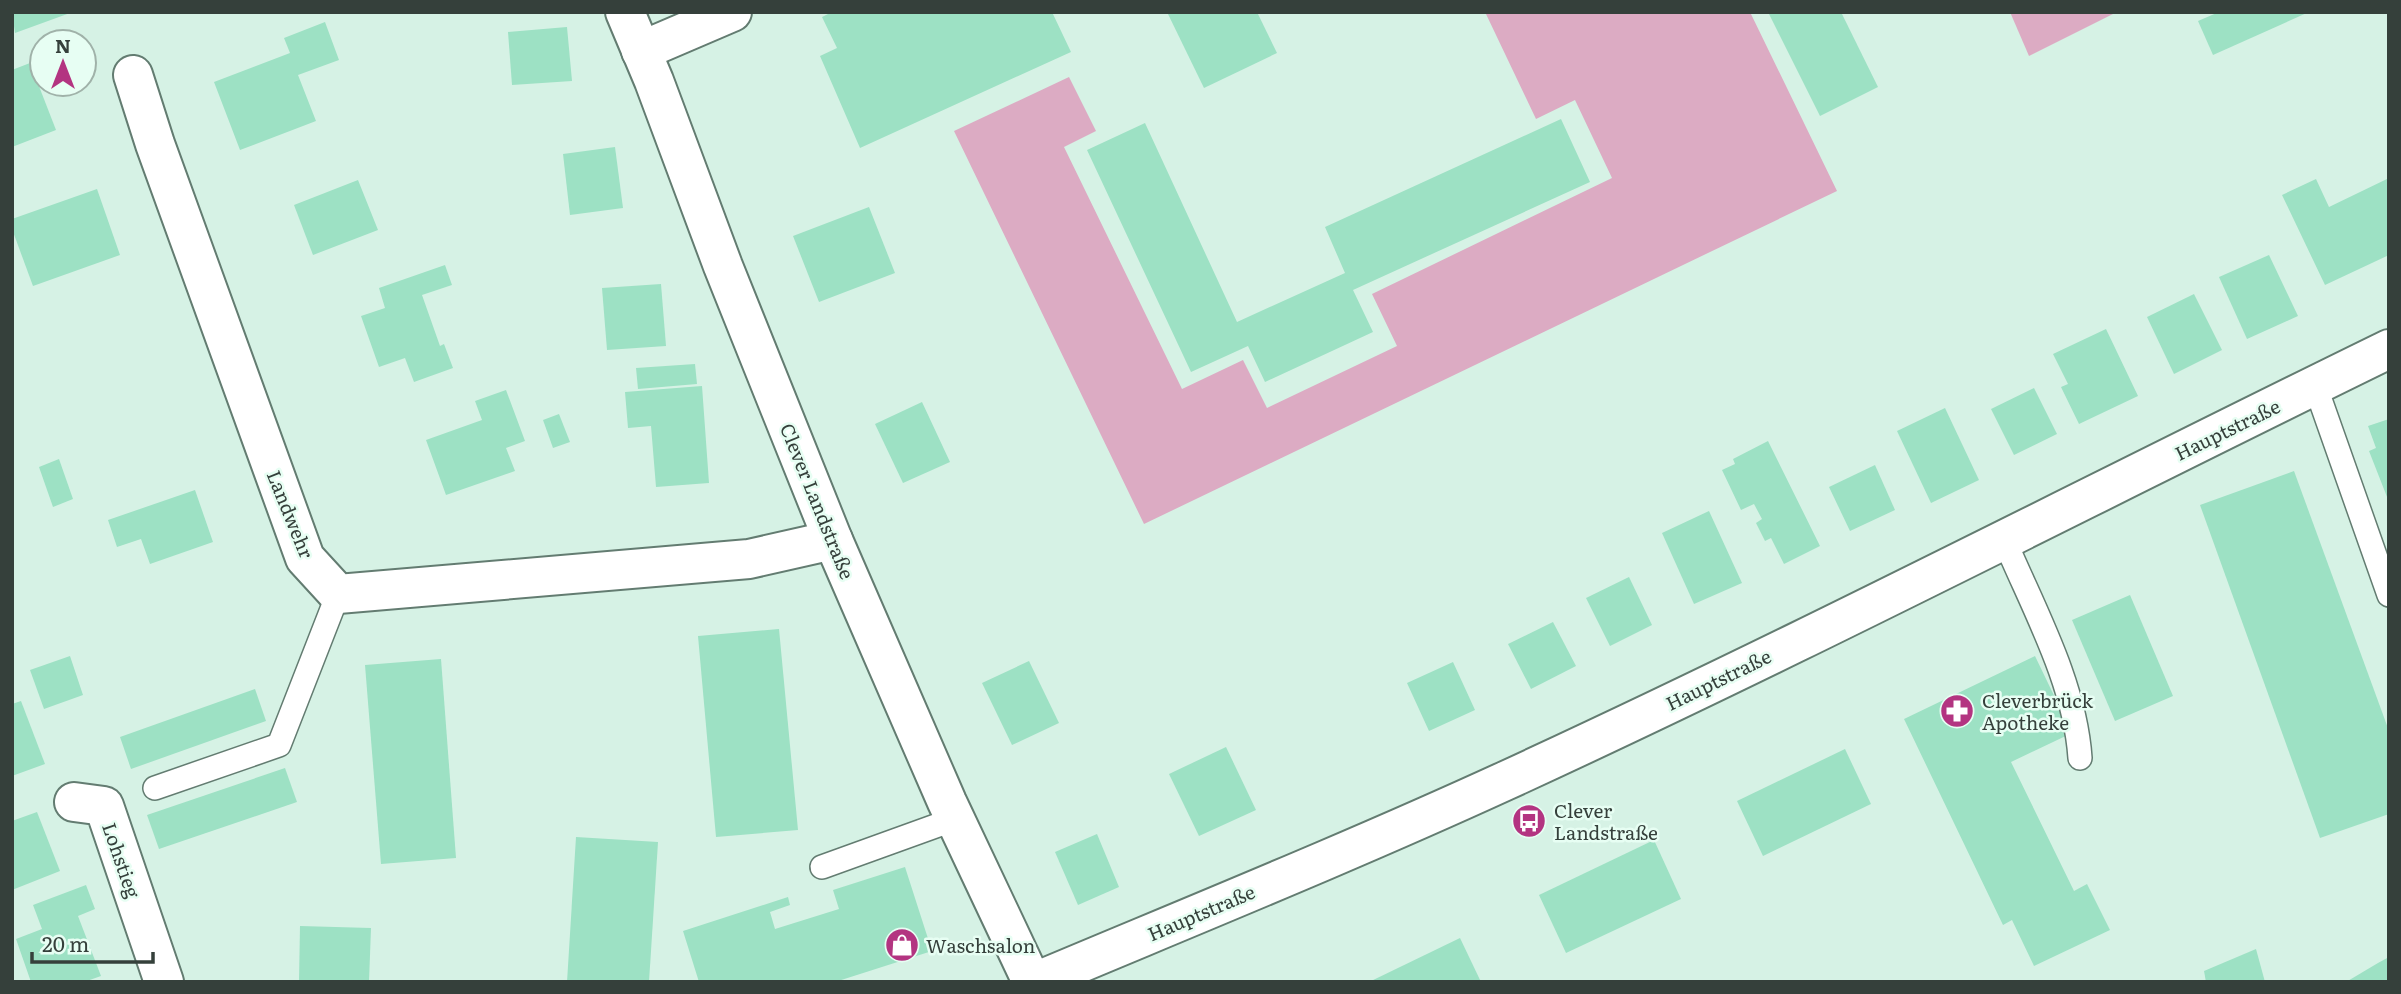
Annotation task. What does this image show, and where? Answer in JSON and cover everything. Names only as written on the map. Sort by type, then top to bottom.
[{"type":"street","name":"Clever Landstraße","points":[[625,12],[833,540],[955,819],[1033,982]]},
{"type":"street","points":[[641,51],[732,12]]},
{"type":"street","name":"Landwehr","points":[[133,75],[155,144],[305,558],[338,594]]},
{"type":"street","name":"Hauptstraße","points":[[1033,982],[1283,878],[1503,782],[2389,349]]},
{"type":"street","points":[[338,594],[749,559],[833,540]]},
{"type":"street","name":"Lohstieg","points":[[74,802],[104,806],[164,982]]},
{"type":"lane","points":[[2315,385],[2389,595]]},
{"type":"lane","points":[[2004,539],[2066,686],[2078,727],[2080,758]]},
{"type":"lane","points":[[155,788],[279,745],[338,594]]},
{"type":"lane","points":[[822,867],[955,819]]},
{"type":"shaded area","points":[[1750,12],[1837,191],[1144,524],[954,131],[1069,77],[1096,131],[1064,147],[1182,389],[1243,360],[1267,408],[1397,346],[1372,294],[1612,178],[1575,100],[1536,119],[1486,14]]},
{"type":"shaded area","points":[[2010,12],[2117,12],[2029,56]]},
{"type":"building","points":[[12,12],[70,12],[70,13],[15,33]]},
{"type":"building","points":[[832,12],[1052,12],[1071,52],[860,148],[820,56],[837,48],[822,17]]},
{"type":"building","points":[[1167,12],[1257,12],[1277,53],[1204,88]]},
{"type":"building","points":[[1768,12],[1841,12],[1878,87],[1820,116]]},
{"type":"building","points":[[2219,12],[2309,12],[2213,55],[2198,21]]},
{"type":"building","points":[[325,22],[339,60],[298,75],[316,121],[240,150],[214,82],[290,53],[284,38]]},
{"type":"building","points":[[567,27],[572,81],[512,85],[508,32]]},
{"type":"building","points":[[28,64],[28,98],[44,98],[56,130],[12,147],[12,70]]},
{"type":"building","points":[[1561,119],[1590,182],[1353,290],[1373,332],[1265,382],[1248,346],[1191,372],[1087,150],[1145,123],[1237,322],[1345,273],[1325,227]]},
{"type":"building","points":[[615,147],[623,208],[570,215],[563,154]]},
{"type":"building","points":[[2389,178],[2389,255],[2325,285],[2282,195],[2316,179],[2329,207]]},
{"type":"building","points":[[358,180],[378,230],[313,255],[294,205]]},
{"type":"building","points":[[97,189],[120,255],[33,286],[12,229],[12,219]]},
{"type":"building","points":[[869,207],[895,273],[819,302],[793,236]]},
{"type":"building","points":[[2269,255],[2298,316],[2247,339],[2219,277]]},
{"type":"building","points":[[445,265],[452,285],[422,295],[440,346],[444,344],[453,368],[414,382],[405,358],[379,367],[361,316],[385,308],[379,288]]},
{"type":"building","points":[[661,284],[666,346],[607,350],[602,288]]},
{"type":"building","points":[[2194,294],[2222,350],[2174,374],[2147,317]]},
{"type":"building","points":[[2106,329],[2138,396],[2079,424],[2061,387],[2068,384],[2053,354]]},
{"type":"building","points":[[695,364],[697,384],[638,389],[636,368]]},
{"type":"building","points":[[702,386],[709,483],[656,487],[651,426],[628,428],[625,392]]},
{"type":"building","points":[[2034,388],[2057,434],[2014,455],[1991,409]]},
{"type":"building","points":[[506,390],[525,441],[506,448],[515,471],[446,495],[426,440],[482,420],[475,401]]},
{"type":"building","points":[[922,402],[950,462],[903,483],[875,424]]},
{"type":"building","points":[[1945,408],[1979,480],[1931,503],[1897,431]]},
{"type":"building","points":[[559,414],[570,442],[553,448],[543,420]]},
{"type":"building","points":[[2389,419],[2389,502],[2369,451],[2376,448],[2368,426]]},
{"type":"building","points":[[1768,441],[1820,546],[1784,564],[1771,538],[1765,541],[1756,523],[1762,519],[1754,504],[1741,510],[1722,470],[1735,464],[1733,459]]},
{"type":"building","points":[[59,459],[73,499],[53,507],[39,467]]},
{"type":"building","points":[[1875,465],[1895,510],[1850,531],[1829,487]]},
{"type":"building","points":[[2294,471],[2389,731],[2389,814],[2320,838],[2200,505]]},
{"type":"building","points":[[195,490],[213,542],[150,564],[141,539],[117,547],[108,520]]},
{"type":"building","points":[[1709,511],[1742,583],[1694,604],[1662,533]]},
{"type":"building","points":[[1629,577],[1652,625],[1610,646],[1586,598]]},
{"type":"building","points":[[2130,595],[2173,696],[2115,721],[2072,620]]},
{"type":"building","points":[[1553,622],[1576,666],[1531,689],[1508,644]]},
{"type":"building","points":[[779,629],[798,830],[716,837],[698,636]]},
{"type":"building","points":[[70,656],[83,695],[44,709],[30,670]]},
{"type":"building","points":[[2035,656],[2072,733],[2011,762],[2074,891],[2087,884],[2110,930],[2034,966],[2012,920],[2003,925],[1904,719]]},
{"type":"building","points":[[441,659],[456,858],[381,864],[365,665]]},
{"type":"building","points":[[1029,661],[1059,723],[1012,745],[982,683]]},
{"type":"building","points":[[1453,662],[1475,710],[1429,731],[1407,683]]},
{"type":"building","points":[[255,689],[266,721],[131,769],[120,737]]},
{"type":"building","points":[[21,701],[45,764],[12,776],[12,704]]},
{"type":"building","points":[[1226,747],[1256,810],[1199,836],[1169,774]]},
{"type":"building","points":[[1845,749],[1871,804],[1763,856],[1737,801]]},
{"type":"building","points":[[285,768],[297,802],[159,849],[147,815]]},
{"type":"building","points":[[37,812],[60,871],[12,890],[12,821]]},
{"type":"building","points":[[1097,834],[1119,887],[1078,905],[1055,852]]},
{"type":"building","points":[[576,837],[658,842],[649,982],[567,982]]},
{"type":"building","points":[[1654,840],[1681,899],[1566,953],[1539,895]]},
{"type":"building","points":[[905,867],[932,951],[835,982],[699,982],[683,931],[788,897],[790,905],[770,912],[775,929],[839,909],[833,890]]},
{"type":"building","points":[[86,885],[95,909],[78,916],[101,976],[84,982],[31,982],[16,939],[42,929],[33,905]]},
{"type":"building","points":[[300,926],[371,928],[369,982],[299,982]]},
{"type":"building","points":[[1460,938],[1481,982],[1369,982]]},
{"type":"building","points":[[2256,949],[2265,982],[2206,982],[2204,971]]},
{"type":"building","points":[[2389,957],[2389,982],[2346,982],[2378,963]]},
{"type":"place","name":"Cleverbrück Apotheke","points":[[1957,711]]},
{"type":"place","name":"Clever Landstraße","points":[[1529,821]]},
{"type":"place","name":"Waschsalon","points":[[902,945]]}]
